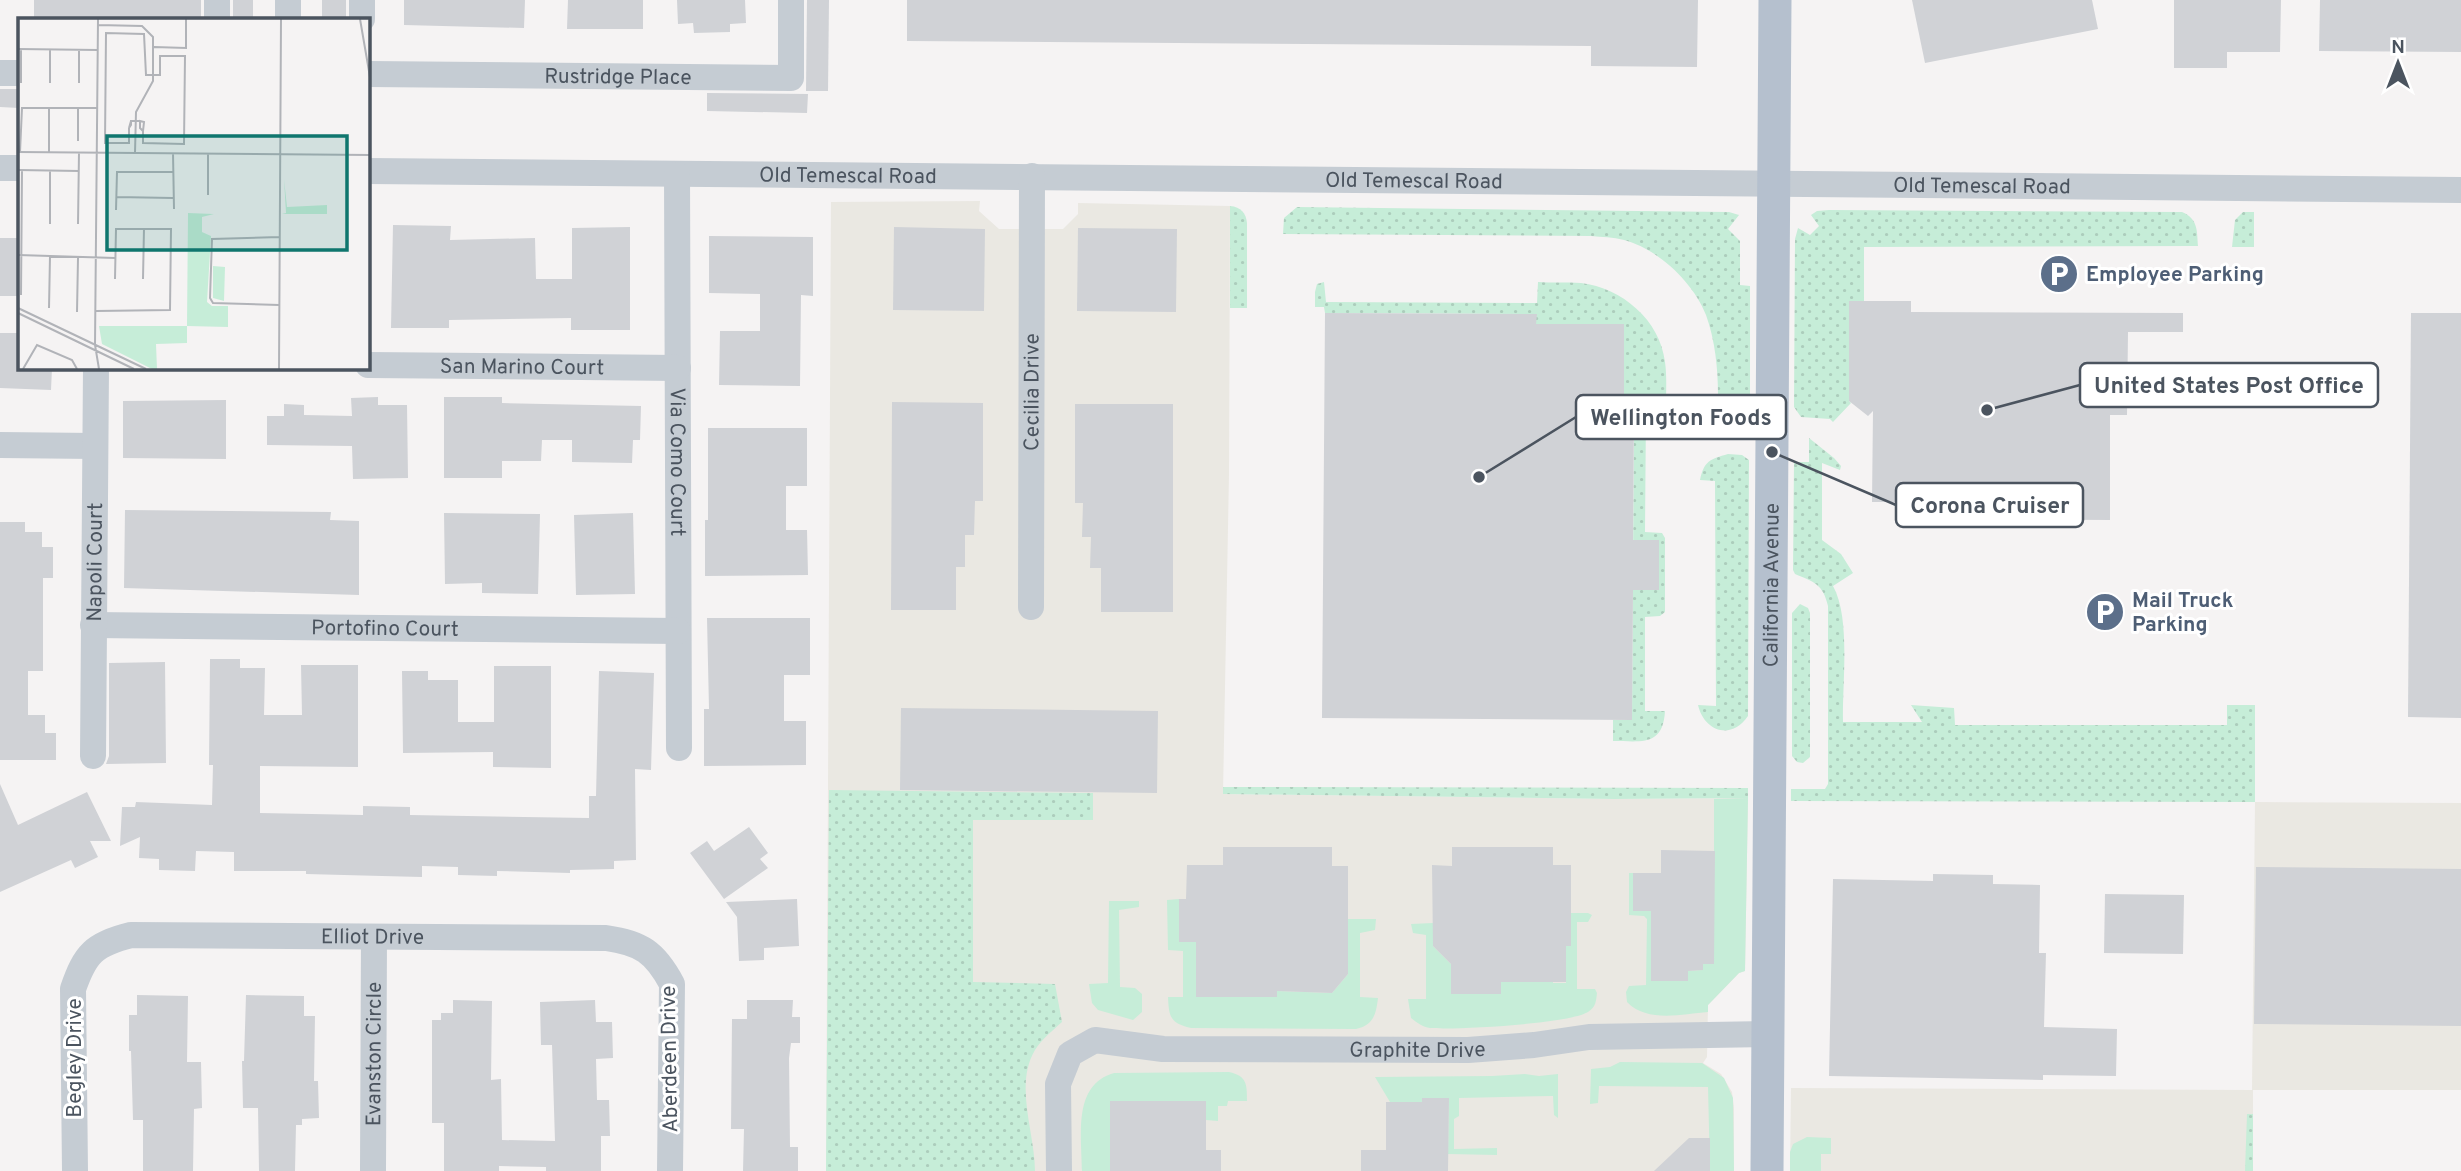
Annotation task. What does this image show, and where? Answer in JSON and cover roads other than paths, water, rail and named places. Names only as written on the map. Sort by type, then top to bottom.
[{"type":"main road","name":"California Avenue","points":[[1766,1171],[1775,0]]},
{"type":"street","points":[[217,0],[217,18]]},
{"type":"street","points":[[288,0],[288,18]]},
{"type":"street","points":[[362,0],[362,18]]},
{"type":"street","name":"Rustridge Place","points":[[369,74],[790,78],[791,0]]},
{"type":"street","points":[[0,73],[18,73]]},
{"type":"street","points":[[0,167],[18,168]]},
{"type":"street","name":"Old Temescal Road","points":[[369,171],[2461,190]]},
{"type":"street","name":"Via Como Court","points":[[677,175],[679,748]]},
{"type":"street","name":"Cecilia Drive","points":[[1031,607],[1032,176]]},
{"type":"street","name":"San Marino Court","points":[[369,365],[678,368]]},
{"type":"street","name":"Napoli Court","points":[[93,756],[96,369]]},
{"type":"street","points":[[0,445],[95,446]]},
{"type":"street","name":"Portofino Court","points":[[93,625],[678,631]]},
{"type":"street","name":"Elliot Drive","points":[[93,950],[111,939],[131,935],[606,938],[629,941],[651,953]]},
{"type":"street","name":"Evanston Circle","points":[[373,1171],[374,937]]},
{"type":"street","name":"Begley Drive","points":[[75,1171],[73,989],[81,967],[93,950]]},
{"type":"street","name":"Aberdeen Drive","points":[[651,953],[672,984],[670,1171]]},
{"type":"street","name":"Graphite Drive","points":[[1059,1171],[1058,1084],[1070,1054],[1095,1040],[1163,1049],[1468,1050],[1535,1045],[1589,1037],[1768,1034]]},
{"type":"place","name":"Employee Parking","points":[[2059,274]]},
{"type":"place","name":"United States Post Office","points":[[1987,410]]},
{"type":"place","name":"Corona Cruiser","points":[[1772,452]]},
{"type":"place","name":"Wellington Foods","points":[[1479,477]]},
{"type":"place","name":"Mail Truck Parking","points":[[2105,612]]}]
